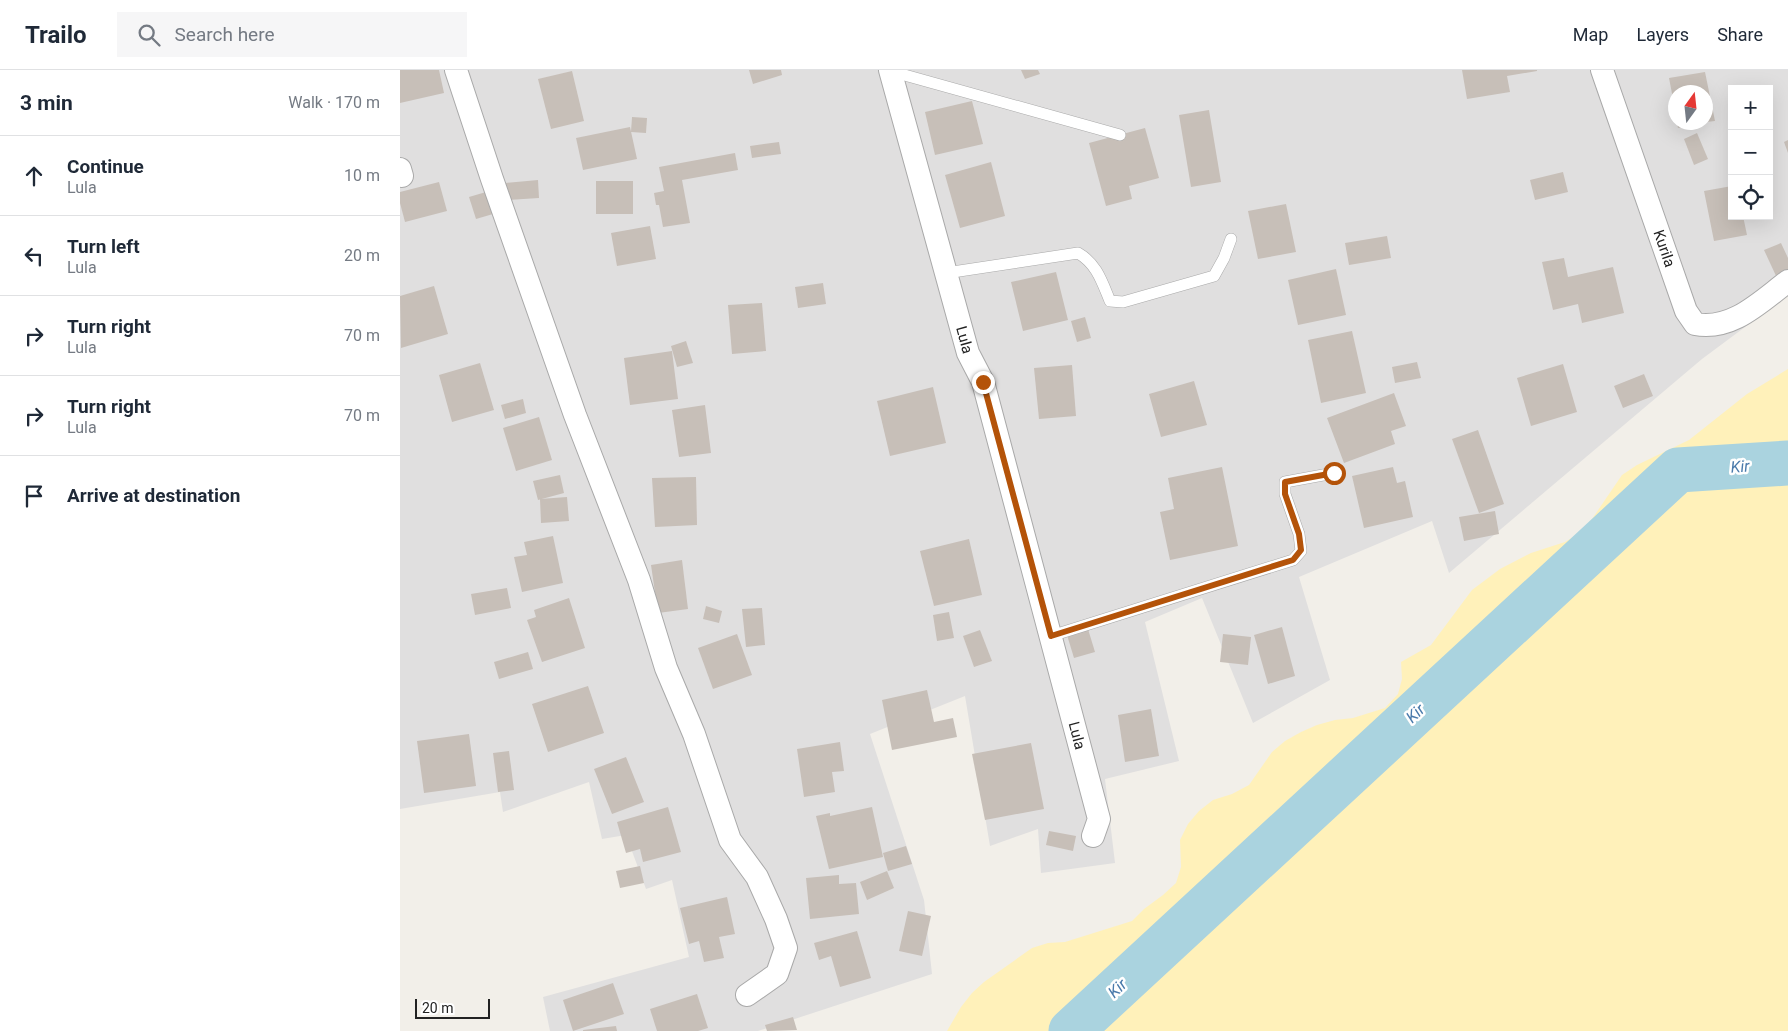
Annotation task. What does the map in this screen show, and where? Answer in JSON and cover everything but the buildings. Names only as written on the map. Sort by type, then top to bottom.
[{"type":"street","points":[[456,70],[492,179],[575,415],[639,580],[666,668],[694,734],[730,840],[757,876],[776,919],[786,948],[777,974],[747,995]]},
{"type":"street","name":"Lula","points":[[890,70],[968,353],[983,382],[1051,636],[1099,819],[1094,836]]},
{"type":"street","name":"Kurila","points":[[1602,70],[1686,311],[1695,324],[1707,326],[1734,320],[1788,281]]},
{"type":"lane","name":"Lula","points":[[890,70],[1120,135]]},
{"type":"lane","points":[[946,273],[1078,253],[1088,259],[1095,268],[1110,301],[1123,302],[1214,276],[1224,258],[1231,239]]},
{"type":"lane","points":[[1051,636],[1293,560],[1301,550],[1299,534],[1285,494],[1285,482],[1334,473]]},
{"type":"shaded area","points":[[400,70],[1788,70],[1788,295],[1702,359],[1449,573],[1432,521],[1299,577],[1330,680],[1253,723],[1202,598],[1145,622],[1179,761],[1105,779],[1115,863],[1041,873],[1038,829],[990,846],[965,696],[870,734],[924,900],[932,974],[758,1031],[550,1031],[543,997],[689,957],[672,880],[646,889],[626,835],[602,839],[589,782],[503,812],[500,792],[400,809]]},
{"type":"sand","points":[[1788,369],[1788,1031],[947,1031],[972,993],[984,982],[1032,948],[1048,943],[1065,942],[1132,921],[1176,883],[1181,867],[1180,840],[1188,824],[1199,811],[1213,800],[1232,794],[1249,785],[1272,752],[1285,741],[1301,732],[1317,725],[1353,718],[1385,708],[1398,694],[1402,679],[1401,662],[1431,645],[1472,590],[1500,569],[1531,553],[1565,542],[1581,532],[1622,475],[1637,465],[1689,440],[1747,394]]},
{"type":"waterway","name":"Kir","points":[[1071,1031],[1678,470],[1788,463]]},
{"type":"route","points":[[983,382],[1051,636],[1293,560],[1301,550],[1299,534],[1285,494],[1285,482],[1334,473]]}]
